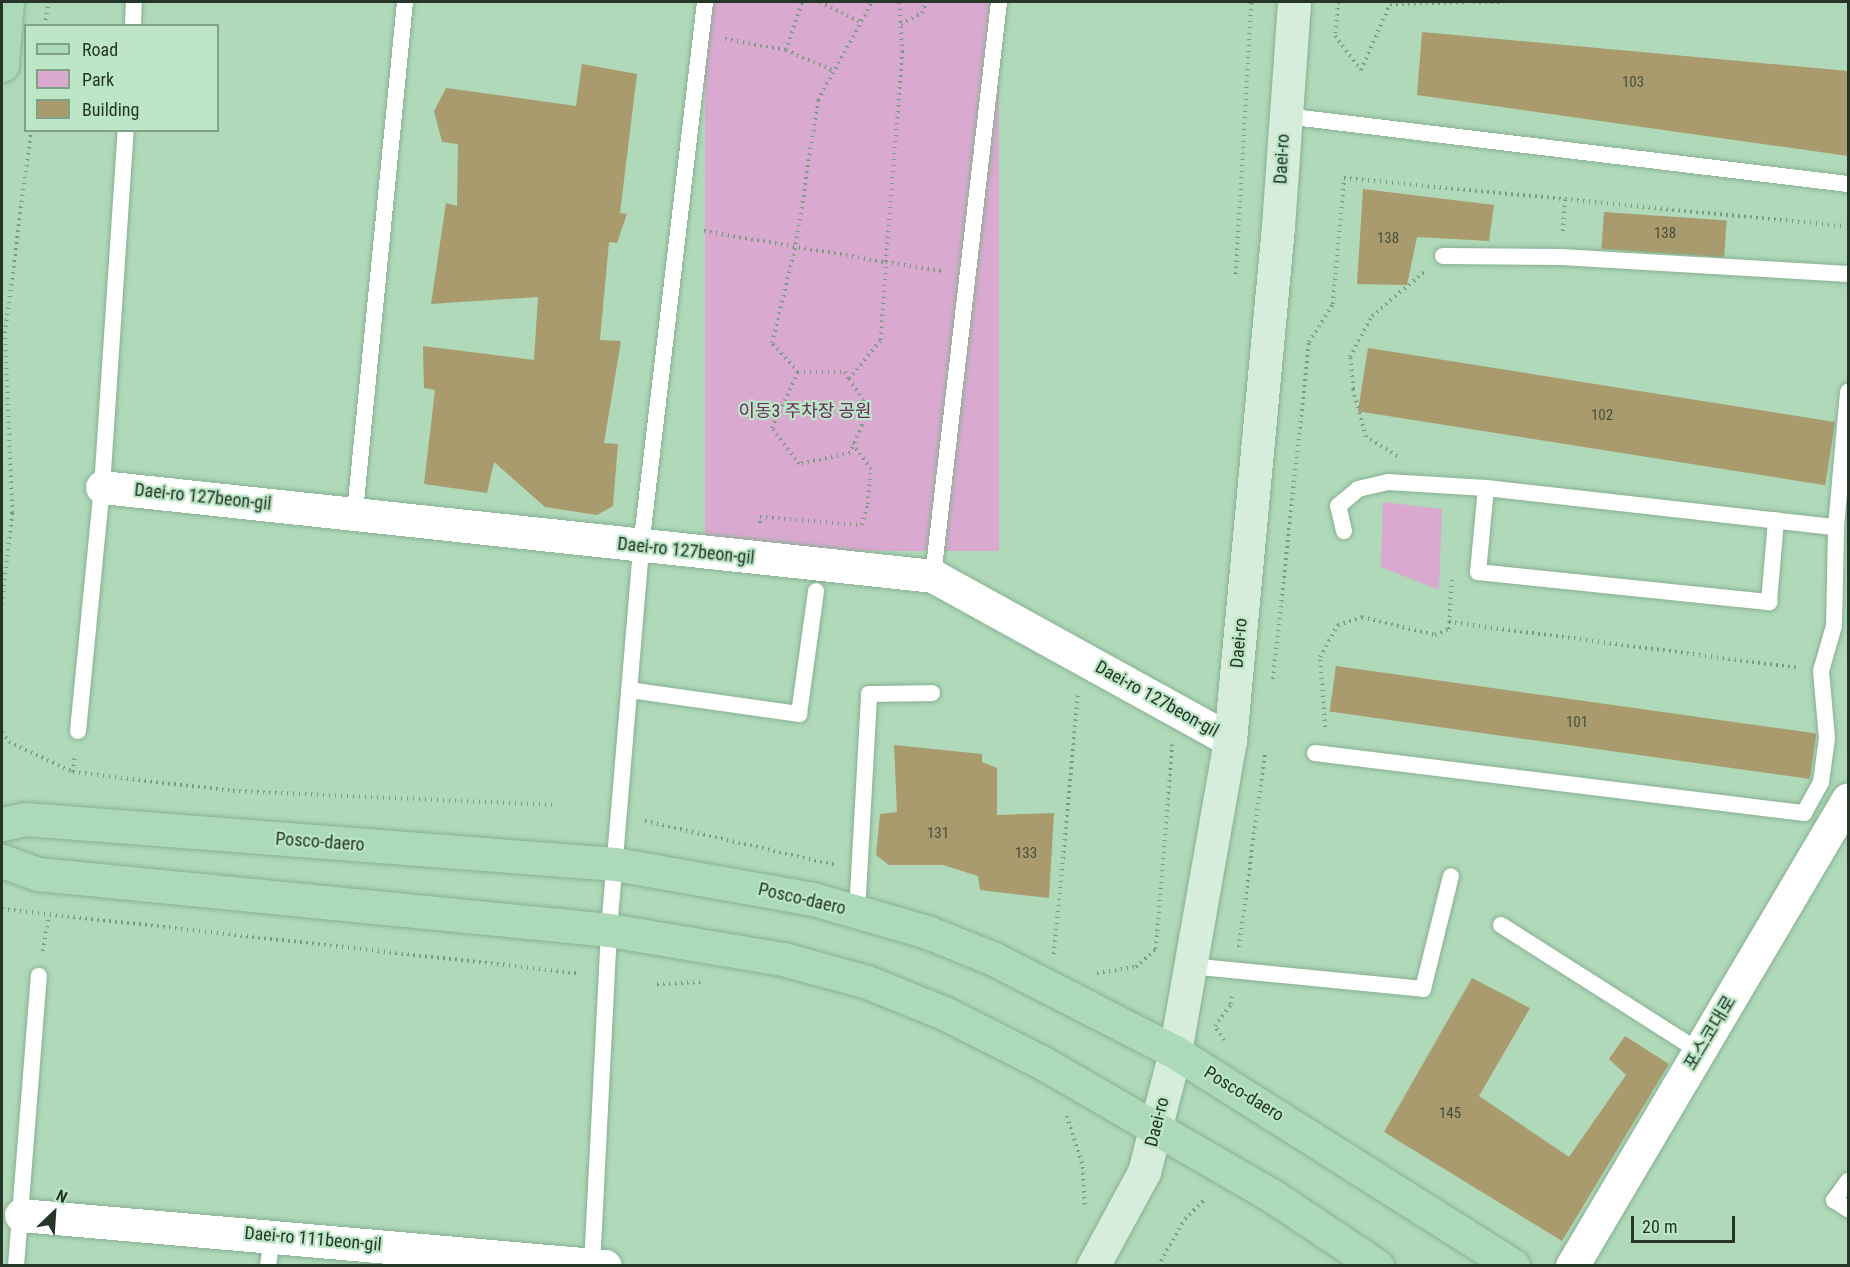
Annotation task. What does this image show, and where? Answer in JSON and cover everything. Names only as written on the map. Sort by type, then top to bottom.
[{"type":"main road","points":[[2,65],[7,2]]},
{"type":"main road","name":"Posco-daero","points":[[2,824],[25,819],[615,864],[738,884],[857,912],[927,932],[994,959],[1175,1052],[1514,1266]]},
{"type":"main road","points":[[2,861],[38,874],[609,930],[783,959],[867,982],[945,1012],[1043,1063],[1270,1195],[1377,1266]]},
{"type":"street","name":"Daei-ro","points":[[1093,1266],[1140,1182],[1175,1052],[1230,740],[1278,226],[1294,2]]},
{"type":"street","name":"Daei-ro 127beon-gil","points":[[102,487],[355,512],[641,547],[933,576],[1230,740]]},
{"type":"street","name":"포스코대로","points":[[1572,1266],[1848,800]]},
{"type":"street","name":"Daei-ro 111beon-gil","points":[[21,1215],[270,1251],[596,1265]]},
{"type":"lane","points":[[133,24],[134,2]]},
{"type":"lane","points":[[355,512],[405,2]]},
{"type":"lane","points":[[596,1265],[609,930],[641,547],[705,2]]},
{"type":"lane","points":[[933,576],[999,2]]},
{"type":"lane","points":[[1285,116],[1848,184]]},
{"type":"lane","points":[[78,731],[102,487],[126,132]]},
{"type":"lane","points":[[1443,256],[1561,257],[1848,274]]},
{"type":"lane","points":[[1315,753],[1804,813],[1821,782],[1827,738],[1821,671],[1834,626],[1836,527],[1848,392]]},
{"type":"lane","points":[[1344,531],[1338,506],[1358,489],[1388,482],[1486,488],[1836,527]]},
{"type":"lane","points":[[1486,488],[1478,573],[1769,602],[1776,520]]},
{"type":"lane","points":[[629,690],[799,714],[816,591]]},
{"type":"lane","points":[[857,912],[869,694],[932,693]]},
{"type":"lane","points":[[1190,966],[1423,989],[1451,876]]},
{"type":"lane","points":[[1501,925],[1699,1051]]},
{"type":"lane","points":[[16,1266],[39,976]]},
{"type":"lane","points":[[1848,1181],[1834,1200],[1848,1209]]},
{"type":"path","points":[[45,24],[49,2]]},
{"type":"path","points":[[786,50],[802,2]]},
{"type":"path","points":[[820,2],[860,22]]},
{"type":"path","points":[[798,372],[772,428],[799,464],[850,453],[862,425],[863,400],[845,372],[798,372],[772,343],[796,244],[818,100],[872,2]]},
{"type":"path","points":[[849,379],[881,340],[903,52],[899,2]]},
{"type":"path","points":[[901,24],[922,13],[926,2]]},
{"type":"path","points":[[1249,44],[1251,2]]},
{"type":"path","points":[[1338,2],[1335,36],[1361,70],[1390,4],[1465,2]]},
{"type":"path","points":[[1473,2],[1502,2]]},
{"type":"path","points":[[701,34],[786,50],[834,71]]},
{"type":"path","points":[[2,604],[12,513],[5,333],[31,132]]},
{"type":"path","points":[[1272,687],[1308,342],[1333,304],[1344,178],[1843,226]]},
{"type":"path","points":[[1561,257],[1564,199]]},
{"type":"path","points":[[678,227],[796,244],[968,275]]},
{"type":"path","points":[[1421,484],[1399,457],[1366,437],[1353,389],[1350,357],[1372,316],[1443,256]]},
{"type":"path","points":[[763,559],[760,517],[861,525],[868,504],[871,469],[853,444]]},
{"type":"path","points":[[1315,753],[1326,726],[1320,657],[1338,625],[1362,617],[1435,635],[1449,629],[1453,566]]},
{"type":"path","points":[[1449,622],[1821,671]]},
{"type":"path","points":[[1054,954],[1082,658]]},
{"type":"path","points":[[1156,949],[1171,746],[1188,717]]},
{"type":"path","points":[[2,732],[9,742],[73,772],[233,791],[556,805]]},
{"type":"path","points":[[1215,1026],[1231,1004],[1266,746]]},
{"type":"path","points":[[2,909],[576,973]]},
{"type":"path","points":[[39,976],[49,915]]},
{"type":"path","points":[[657,984],[715,982]]},
{"type":"path","points":[[1065,1108],[1083,1167]]},
{"type":"path","points":[[1158,1266],[1185,1219]]},
{"type":"green space","name":"이동3 주차장 공원","points":[[705,2],[999,2],[999,551],[705,551]]},
{"type":"green space","points":[[1383,502],[1442,509],[1439,590],[1381,567]]},
{"type":"building","points":[[1422,32],[1848,71],[1848,156],[1417,95]]},
{"type":"building","points":[[582,64],[637,74],[620,213],[627,214],[617,243],[609,242],[600,340],[621,341],[604,443],[618,444],[613,506],[597,515],[545,507],[494,462],[487,493],[424,484],[435,390],[424,388],[423,346],[534,360],[538,297],[431,304],[446,203],[457,206],[458,144],[442,142],[434,111],[446,88],[576,106]]},
{"type":"building","points":[[1363,189],[1494,205],[1489,241],[1417,237],[1407,285],[1357,284]]},
{"type":"building","points":[[1604,212],[1727,221],[1724,257],[1601,249]]},
{"type":"building","points":[[1368,348],[1835,422],[1825,485],[1358,411]]},
{"type":"building","points":[[1336,666],[1816,733],[1810,779],[1330,712]]},
{"type":"building","points":[[894,745],[982,754],[982,762],[997,768],[997,815],[1054,813],[1049,898],[980,890],[978,876],[943,865],[889,865],[876,855],[880,814],[897,812]]},
{"type":"building","points":[[1472,978],[1530,1008],[1479,1096],[1569,1157],[1626,1075],[1609,1059],[1625,1036],[1669,1064],[1562,1241],[1384,1132]]}]
